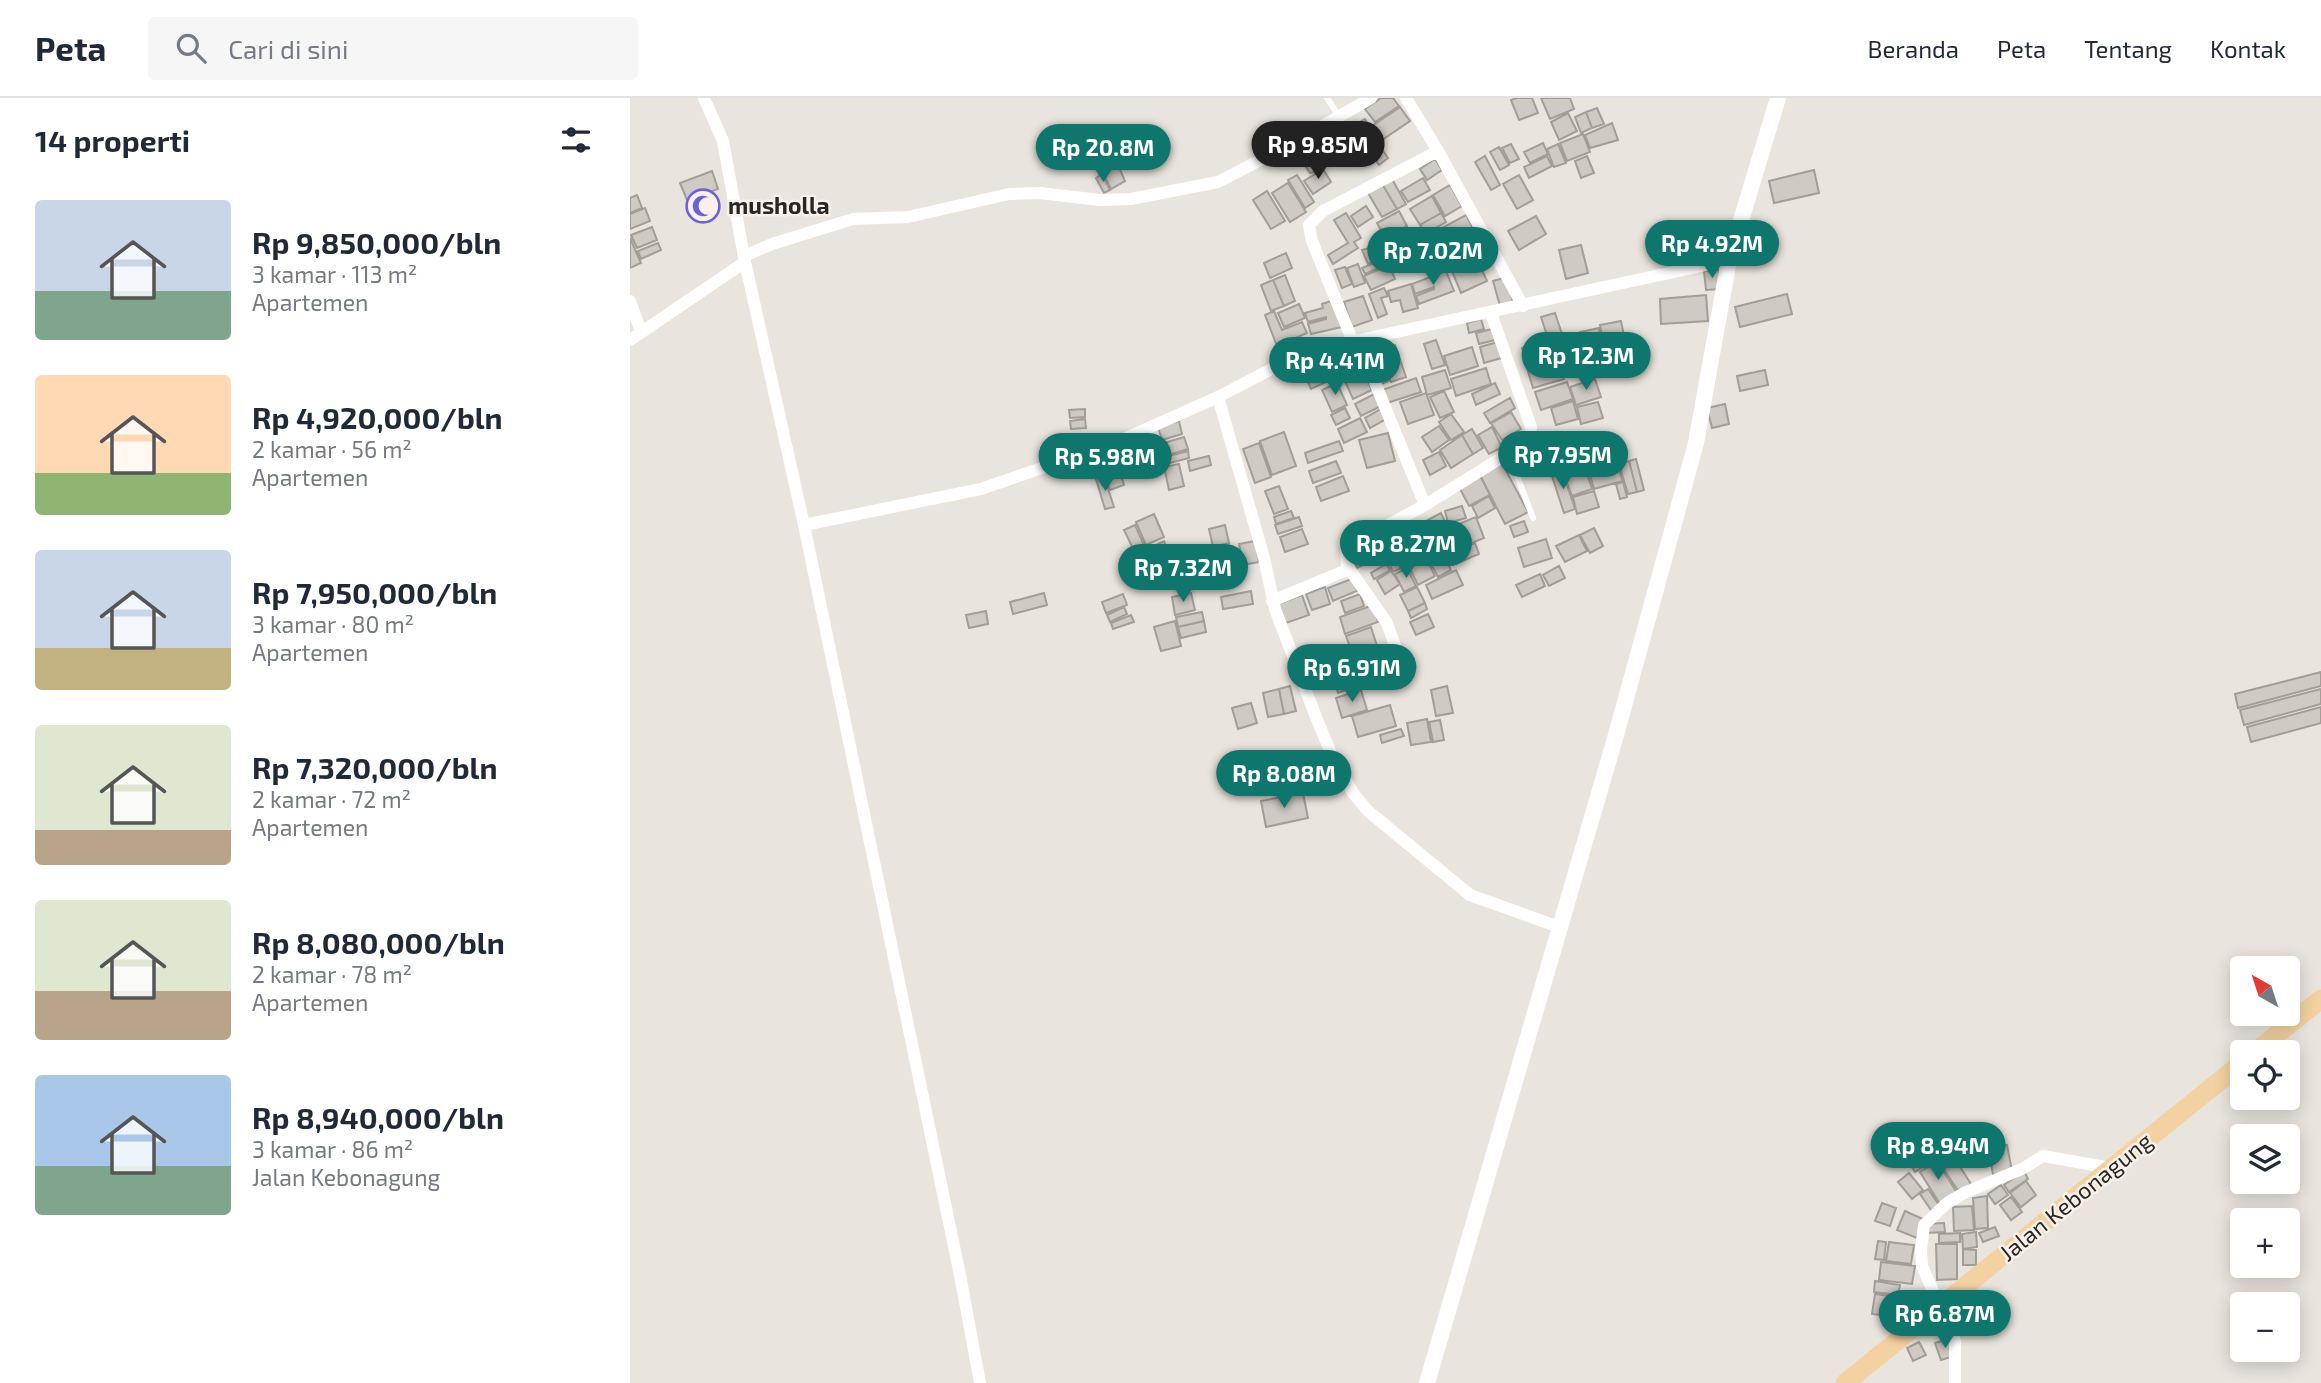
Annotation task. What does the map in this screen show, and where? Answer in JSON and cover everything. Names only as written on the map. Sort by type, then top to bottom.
[{"type":"main road","points":[[2270,1040],[2321,999]]},
{"type":"main road","name":"Jalan Kebonagung","points":[[1845,1383],[2230,1073]]},
{"type":"street","points":[[704,98],[723,141],[745,259],[804,525],[964,1292],[980,1383]]},
{"type":"street","points":[[630,301],[636,336],[745,259],[783,240],[853,219],[908,217],[1019,193],[1100,200],[1131,199],[1166,190],[1205,185],[1248,167],[1371,98]]},
{"type":"street","points":[[1406,98],[1523,306]]},
{"type":"street","points":[[1427,1383],[1616,735],[1696,443],[1729,260],[1778,98]]},
{"type":"street","points":[[1425,505],[1312,242],[1309,225],[1323,211],[1438,151]]},
{"type":"street","points":[[804,525],[981,489],[1117,442],[1218,397],[1304,352],[1729,260]]},
{"type":"street","points":[[1406,676],[1387,623],[1348,567],[1346,548],[1425,505],[1530,440],[1531,427],[1491,313]]},
{"type":"street","points":[[1218,397],[1265,558],[1272,601],[1331,753],[1353,793],[1368,811],[1470,895],[1559,928]]},
{"type":"street","points":[[1272,601],[1348,567]]},
{"type":"street","points":[[1955,1383],[1955,1341],[1925,1274],[1921,1258],[1921,1234],[1928,1218],[1966,1192],[2011,1174],[2043,1156],[2111,1168]]},
{"type":"lane","points":[[1327,98],[1339,116]]},
{"type":"lane","points":[[1508,453],[1533,518]]},
{"type":"building","points":[[1381,98],[1393,98],[1399,106],[1375,122],[1365,109]]},
{"type":"building","points":[[1532,98],[1538,113],[1519,120],[1511,100]]},
{"type":"building","points":[[1541,98],[1570,98],[1574,109],[1550,119]]},
{"type":"building","points":[[1400,107],[1410,121],[1382,140],[1372,126]]},
{"type":"building","points":[[1597,108],[1604,124],[1592,128],[1586,112]]},
{"type":"building","points":[[1586,112],[1592,128],[1581,133],[1575,117]]},
{"type":"building","points":[[1568,113],[1577,131],[1559,140],[1551,122]]},
{"type":"building","points":[[1365,119],[1379,142],[1364,151],[1349,128]]},
{"type":"building","points":[[1612,123],[1618,140],[1590,148],[1585,135]]},
{"type":"building","points":[[1350,131],[1358,145],[1337,157],[1329,142]]},
{"type":"building","points":[[1583,134],[1590,152],[1567,161],[1560,143]]},
{"type":"building","points":[[1308,142],[1323,164],[1318,171],[1310,173],[1295,151]]},
{"type":"building","points":[[1543,143],[1548,154],[1530,163],[1524,152]]},
{"type":"building","points":[[1511,144],[1519,159],[1510,163],[1502,148]]},
{"type":"building","points":[[1558,144],[1566,163],[1554,167],[1547,149]]},
{"type":"building","points":[[1379,145],[1388,158],[1379,165],[1370,152]]},
{"type":"building","points":[[1499,147],[1509,165],[1500,170],[1490,152]]},
{"type":"building","points":[[1485,156],[1500,185],[1491,190],[1475,162]]},
{"type":"building","points":[[1547,156],[1552,166],[1529,178],[1524,167]]},
{"type":"building","points":[[1587,156],[1594,173],[1581,178],[1575,161]]},
{"type":"building","points":[[1435,159],[1442,170],[1427,180],[1420,169]]},
{"type":"building","points":[[1118,165],[1125,181],[1111,189],[1103,173]]},
{"type":"building","points":[[1323,169],[1331,182],[1313,194],[1304,181]]},
{"type":"building","points":[[1814,170],[1819,193],[1774,203],[1769,181]]},
{"type":"building","points":[[712,171],[718,189],[687,200],[680,183]]},
{"type":"building","points":[[1102,174],[1110,190],[1104,193],[1096,178]]},
{"type":"building","points":[[1297,175],[1314,202],[1305,208],[1288,180]]},
{"type":"building","points":[[1519,175],[1533,200],[1517,209],[1503,184]]},
{"type":"building","points":[[1423,178],[1430,190],[1408,202],[1401,191]]},
{"type":"building","points":[[1392,179],[1406,204],[1397,209],[1381,182]]},
{"type":"building","points":[[1381,182],[1397,209],[1382,217],[1368,193]]},
{"type":"building","points":[[1288,183],[1306,212],[1290,222],[1272,193]]},
{"type":"building","points":[[1450,185],[1462,206],[1445,216],[1433,195]]},
{"type":"building","points":[[1267,191],[1285,221],[1271,229],[1253,200]]},
{"type":"building","name":"musholla","points":[[712,194],[717,211],[693,218],[688,202]]},
{"type":"building","points":[[637,195],[642,208],[630,213],[630,198]]},
{"type":"building","points":[[1432,196],[1441,213],[1420,225],[1410,209]]},
{"type":"building","points":[[1366,206],[1373,217],[1358,227],[1351,216]]},
{"type":"building","points":[[645,208],[650,221],[630,229],[630,214]]},
{"type":"building","points":[[1399,211],[1407,226],[1385,238],[1377,223]]},
{"type":"building","points":[[1346,213],[1361,238],[1354,242],[1358,248],[1333,264],[1328,255],[1348,243],[1334,220]]},
{"type":"building","points":[[1441,213],[1446,222],[1425,234],[1420,225]]},
{"type":"building","points":[[1466,215],[1474,230],[1450,243],[1442,228]]},
{"type":"building","points":[[1536,216],[1546,234],[1519,250],[1508,231]]},
{"type":"building","points":[[652,227],[657,240],[637,248],[631,235]]},
{"type":"building","points":[[1442,228],[1450,243],[1442,247],[1434,232]]},
{"type":"building","points":[[1433,235],[1444,267],[1430,271],[1420,240]]},
{"type":"building","points":[[630,238],[641,263],[630,268]]},
{"type":"building","points":[[658,243],[661,250],[641,259],[638,251]]},
{"type":"building","points":[[1376,243],[1378,248],[1385,244],[1389,251],[1368,264],[1362,250]]},
{"type":"building","points":[[1581,245],[1588,273],[1566,279],[1559,250]]},
{"type":"building","points":[[1286,253],[1292,268],[1270,278],[1264,263]]},
{"type":"building","points":[[1476,257],[1487,281],[1461,293],[1451,269]]},
{"type":"building","points":[[1384,259],[1387,264],[1365,274],[1362,268]]},
{"type":"building","points":[[1358,264],[1365,283],[1354,287],[1347,268]]},
{"type":"building","points":[[1389,265],[1395,279],[1371,290],[1364,276]]},
{"type":"building","points":[[1345,267],[1352,284],[1342,288],[1335,270]]},
{"type":"building","points":[[1719,270],[1720,289],[1706,290],[1704,271]]},
{"type":"building","points":[[1446,271],[1454,291],[1419,304],[1416,296],[1434,287],[1415,294],[1412,284]]},
{"type":"building","points":[[1285,275],[1295,301],[1284,306],[1273,280]]},
{"type":"building","points":[[1507,277],[1513,302],[1500,306],[1493,281]]},
{"type":"building","points":[[1273,280],[1284,306],[1271,311],[1261,285]]},
{"type":"building","points":[[1411,284],[1418,308],[1403,312],[1400,300],[1391,302],[1388,291]]},
{"type":"building","points":[[1384,288],[1388,296],[1381,298],[1387,314],[1378,318],[1369,294]]},
{"type":"building","points":[[1787,294],[1792,314],[1740,327],[1735,307]]},
{"type":"building","points":[[1706,295],[1708,321],[1661,324],[1660,299]]},
{"type":"building","points":[[1363,296],[1372,320],[1352,327],[1344,302]]},
{"type":"building","points":[[1334,300],[1342,327],[1311,334],[1308,324],[1326,317],[1308,322],[1305,313],[1323,308],[1322,304]]},
{"type":"building","points":[[1299,304],[1305,318],[1284,327],[1278,313]]},
{"type":"building","points":[[1274,311],[1282,330],[1302,322],[1307,333],[1277,346],[1265,315]]},
{"type":"building","points":[[1555,313],[1565,343],[1551,348],[1541,317]]},
{"type":"building","points":[[1481,319],[1484,329],[1469,333],[1467,323]]},
{"type":"building","points":[[1621,321],[1628,355],[1607,360],[1600,325]]},
{"type":"building","points":[[1496,328],[1499,339],[1479,344],[1476,333]]},
{"type":"building","points":[[1599,328],[1603,352],[1584,356],[1580,332]]},
{"type":"building","points":[[1436,340],[1445,365],[1432,369],[1424,344]]},
{"type":"building","points":[[1544,340],[1550,355],[1527,363],[1522,348]]},
{"type":"building","points":[[1501,341],[1505,357],[1484,363],[1480,347]]},
{"type":"building","points":[[1395,345],[1406,377],[1391,382],[1380,350]]},
{"type":"building","points":[[1472,347],[1478,366],[1450,375],[1444,356]]},
{"type":"building","points":[[1356,351],[1363,365],[1311,389],[1298,360],[1310,354],[1317,369]]},
{"type":"building","points":[[1559,359],[1564,379],[1533,388],[1527,368]]},
{"type":"building","points":[[1597,360],[1601,373],[1585,378],[1581,366]]},
{"type":"building","points":[[1383,363],[1389,381],[1381,384],[1375,366]]},
{"type":"building","points":[[1486,368],[1491,384],[1456,396],[1451,379]]},
{"type":"building","points":[[1445,370],[1451,388],[1427,395],[1422,377]]},
{"type":"building","points":[[1765,370],[1768,385],[1740,391],[1737,376]]},
{"type":"building","points":[[1363,371],[1372,390],[1353,399],[1344,379]]},
{"type":"building","points":[[1416,378],[1421,392],[1387,403],[1382,390]]},
{"type":"building","points":[[1595,379],[1601,397],[1576,405],[1570,387]]},
{"type":"building","points":[[1567,382],[1573,399],[1541,410],[1535,392]]},
{"type":"building","points":[[1337,383],[1347,405],[1332,412],[1322,390]]},
{"type":"building","points":[[1495,383],[1500,394],[1476,405],[1472,394]]},
{"type":"building","points":[[1444,391],[1454,412],[1440,418],[1430,397]]},
{"type":"building","points":[[1426,393],[1434,415],[1408,424],[1400,402]]},
{"type":"building","points":[[1374,394],[1381,406],[1361,416],[1355,404]]},
{"type":"building","points":[[1510,398],[1515,408],[1490,423],[1484,413]]},
{"type":"building","points":[[1573,401],[1578,419],[1556,425],[1551,408]]},
{"type":"building","points":[[1598,402],[1603,418],[1581,424],[1577,407]]},
{"type":"building","points":[[1725,404],[1729,424],[1712,428],[1707,408]]},
{"type":"building","points":[[1345,408],[1350,418],[1336,425],[1331,415]]},
{"type":"building","points":[[1085,409],[1085,417],[1070,418],[1069,410]]},
{"type":"building","points":[[1381,409],[1386,419],[1370,428],[1365,418]]},
{"type":"building","points":[[1511,412],[1521,429],[1502,440],[1491,423]]},
{"type":"building","points":[[1451,414],[1464,432],[1451,440],[1439,422]]},
{"type":"building","points":[[1360,418],[1367,432],[1344,443],[1338,429]]},
{"type":"building","points":[[1085,419],[1086,428],[1071,429],[1070,421]]},
{"type":"building","points":[[1179,421],[1182,434],[1162,440],[1158,427]]},
{"type":"building","points":[[1439,426],[1449,440],[1432,452],[1422,437]]},
{"type":"building","points":[[1492,427],[1502,447],[1489,454],[1478,435]]},
{"type":"building","points":[[1472,429],[1483,448],[1473,454],[1462,435]]},
{"type":"building","points":[[1284,432],[1296,466],[1272,475],[1260,441]]},
{"type":"building","points":[[1388,433],[1395,461],[1367,468],[1359,440]]},
{"type":"building","points":[[1462,435],[1473,454],[1451,468],[1440,450]]},
{"type":"building","points":[[1184,437],[1188,449],[1165,456],[1161,444]]},
{"type":"building","points":[[1339,441],[1343,451],[1308,463],[1305,453]]},
{"type":"building","points":[[1259,443],[1271,477],[1255,483],[1243,449]]},
{"type":"building","points":[[1611,447],[1616,466],[1592,473],[1587,453]]},
{"type":"building","points":[[1188,451],[1189,458],[1166,464],[1165,457]]},
{"type":"building","points":[[1439,452],[1446,466],[1430,475],[1423,460]]},
{"type":"building","points":[[1209,456],[1211,465],[1190,471],[1188,461]]},
{"type":"building","points":[[1115,457],[1124,485],[1110,490],[1100,462]]},
{"type":"building","points":[[1636,459],[1644,490],[1637,492],[1629,461]]},
{"type":"building","points":[[1336,461],[1341,473],[1313,483],[1309,471]]},
{"type":"building","points":[[1629,461],[1637,492],[1628,494],[1619,464]]},
{"type":"building","points":[[1502,463],[1528,512],[1505,524],[1480,475]]},
{"type":"building","points":[[1179,464],[1184,486],[1169,490],[1164,467]]},
{"type":"building","points":[[1619,467],[1622,481],[1594,489],[1590,475]]},
{"type":"building","points":[[1562,470],[1575,509],[1564,513],[1551,473]]},
{"type":"building","points":[[1586,470],[1592,489],[1572,496],[1565,477]]},
{"type":"building","points":[[1104,476],[1114,507],[1105,509],[1096,479]]},
{"type":"building","points":[[1343,476],[1349,491],[1321,501],[1316,487]]},
{"type":"building","points":[[1480,476],[1490,495],[1469,506],[1459,487]]},
{"type":"building","points":[[1623,482],[1627,497],[1620,499],[1616,484]]},
{"type":"building","points":[[1279,486],[1288,509],[1274,514],[1265,491]]},
{"type":"building","points":[[1594,491],[1599,507],[1577,514],[1573,497]]},
{"type":"building","points":[[1489,496],[1495,508],[1478,518],[1472,506]]},
{"type":"building","points":[[1462,506],[1466,518],[1448,523],[1445,511]]},
{"type":"building","points":[[1291,511],[1294,518],[1276,524],[1274,517]]},
{"type":"building","points":[[1441,513],[1445,522],[1432,528],[1428,520]]},
{"type":"building","points":[[1154,514],[1164,537],[1146,545],[1136,522]]},
{"type":"building","points":[[1299,517],[1302,526],[1278,534],[1275,525]]},
{"type":"building","points":[[1476,517],[1484,538],[1444,554],[1436,533]]},
{"type":"building","points":[[1524,521],[1528,532],[1514,537],[1510,526]]},
{"type":"building","points":[[1135,525],[1146,550],[1164,541],[1168,550],[1140,563],[1124,530]]},
{"type":"building","points":[[1225,525],[1229,543],[1213,547],[1209,529]]},
{"type":"building","points":[[1430,526],[1441,551],[1429,556],[1418,531]]},
{"type":"building","points":[[1391,528],[1408,565],[1393,572],[1376,535]]},
{"type":"building","points":[[1594,528],[1603,546],[1590,553],[1580,535]]},
{"type":"building","points":[[1302,529],[1308,544],[1285,552],[1280,537]]},
{"type":"building","points":[[1579,535],[1587,551],[1565,562],[1556,546]]},
{"type":"building","points":[[1546,539],[1552,558],[1524,567],[1518,548]]},
{"type":"building","points":[[1255,541],[1259,562],[1243,565],[1239,544]]},
{"type":"building","points":[[1371,543],[1378,558],[1357,568],[1350,552]]},
{"type":"building","points":[[1475,543],[1479,554],[1453,565],[1449,553]]},
{"type":"building","points":[[1442,551],[1451,570],[1438,577],[1428,558]]},
{"type":"building","points":[[1426,558],[1435,576],[1418,585],[1409,567]]},
{"type":"building","points":[[1386,564],[1390,570],[1374,579],[1371,573]]},
{"type":"building","points":[[1559,566],[1565,578],[1549,586],[1543,575]]},
{"type":"building","points":[[1407,568],[1416,586],[1404,592],[1395,574]]},
{"type":"building","points":[[1456,570],[1463,585],[1432,599],[1426,585]]},
{"type":"building","points":[[1391,571],[1400,584],[1385,594],[1377,580]]},
{"type":"building","points":[[1540,574],[1545,586],[1522,597],[1516,585]]},
{"type":"building","points":[[1354,578],[1359,590],[1333,601],[1328,588]]},
{"type":"building","points":[[1325,587],[1330,604],[1312,610],[1306,594]]},
{"type":"building","points":[[1417,587],[1425,603],[1408,611],[1400,595]]},
{"type":"building","points":[[1251,591],[1253,604],[1223,609],[1221,597]]},
{"type":"building","points":[[1044,593],[1047,605],[1013,614],[1010,602]]},
{"type":"building","points":[[1191,593],[1195,610],[1175,615],[1172,597]]},
{"type":"building","points":[[1123,594],[1127,605],[1106,613],[1102,602]]},
{"type":"building","points":[[1360,594],[1364,606],[1345,613],[1341,601]]},
{"type":"building","points":[[1302,595],[1309,615],[1283,624],[1275,605]]},
{"type":"building","points":[[1425,603],[1427,609],[1411,618],[1408,611]]},
{"type":"building","points":[[1373,605],[1378,622],[1345,634],[1340,617]]},
{"type":"building","points":[[1124,607],[1127,614],[1110,622],[1107,615]]},
{"type":"building","points":[[986,611],[988,624],[969,628],[966,615]]},
{"type":"building","points":[[1202,612],[1204,621],[1178,627],[1176,617]]},
{"type":"building","points":[[1428,614],[1434,627],[1416,635],[1410,622]]},
{"type":"building","points":[[1131,615],[1134,622],[1113,629],[1111,623]]},
{"type":"building","points":[[1175,621],[1181,646],[1161,651],[1154,627]]},
{"type":"building","points":[[1204,621],[1206,632],[1181,638],[1178,627]]},
{"type":"building","points":[[1371,627],[1377,646],[1353,655],[1346,636]]},
{"type":"building","points":[[1359,668],[1365,683],[1338,693],[1333,678]]},
{"type":"building","points":[[2321,672],[2321,686],[2238,708],[2235,694]]},
{"type":"building","points":[[1290,686],[1296,711],[1284,714],[1279,689]]},
{"type":"building","points":[[1447,686],[1453,713],[1436,716],[1431,690]]},
{"type":"building","points":[[1279,689],[1284,714],[1268,717],[1263,693]]},
{"type":"building","points":[[2321,689],[2321,704],[2244,725],[2240,710]]},
{"type":"building","points":[[1361,690],[1367,710],[1342,718],[1336,698]]},
{"type":"building","points":[[1251,703],[1257,723],[1238,729],[1232,708]]},
{"type":"building","points":[[1390,705],[1396,726],[1358,737],[1352,716]]},
{"type":"building","points":[[2321,707],[2321,723],[2251,742],[2247,727]]},
{"type":"building","points":[[1427,719],[1431,742],[1411,745],[1407,723]]},
{"type":"building","points":[[1440,720],[1444,740],[1433,742],[1429,722]]},
{"type":"building","points":[[1401,729],[1404,736],[1382,743],[1380,735]]},
{"type":"building","points":[[1303,793],[1308,818],[1266,827],[1261,801]]},
{"type":"building","points":[[1941,1141],[1947,1149],[1933,1160],[1927,1151]]},
{"type":"building","points":[[2007,1145],[2012,1171],[1993,1175],[1989,1148]]},
{"type":"building","points":[[1950,1151],[1971,1184],[1959,1192],[1937,1159]]},
{"type":"building","points":[[1926,1153],[1932,1161],[1915,1172],[1910,1164]]},
{"type":"building","points":[[1937,1161],[1957,1193],[1940,1204],[1920,1172]]},
{"type":"building","points":[[2024,1171],[2028,1179],[2009,1192],[2004,1185]]},
{"type":"building","points":[[1909,1173],[1923,1190],[1912,1199],[1898,1182]]},
{"type":"building","points":[[2026,1181],[2036,1195],[2021,1207],[2010,1193]]},
{"type":"building","points":[[2001,1185],[2008,1195],[1995,1204],[1988,1194]]},
{"type":"building","points":[[1928,1189],[1941,1208],[1933,1213],[1920,1194]]},
{"type":"building","points":[[1987,1196],[1988,1228],[1975,1229],[1973,1198]]},
{"type":"building","points":[[2011,1197],[2022,1212],[2011,1220],[2000,1205]]},
{"type":"building","points":[[1882,1203],[1896,1208],[1890,1226],[1875,1221]]},
{"type":"building","points":[[1972,1206],[1974,1230],[1954,1231],[1953,1207]]},
{"type":"building","points":[[1905,1211],[1925,1220],[1917,1238],[1897,1230]]},
{"type":"building","points":[[1944,1223],[1945,1232],[1926,1233],[1925,1224]]},
{"type":"building","points":[[1995,1227],[1999,1236],[1983,1242],[1979,1233]]},
{"type":"building","points":[[1976,1232],[1977,1247],[1963,1249],[1962,1234]]},
{"type":"building","points":[[1960,1233],[1960,1242],[1939,1243],[1939,1234]]},
{"type":"building","points":[[1878,1241],[1886,1242],[1884,1260],[1875,1259]]},
{"type":"building","points":[[1889,1242],[1914,1245],[1911,1264],[1886,1261]]},
{"type":"building","points":[[1936,1244],[1957,1244],[1957,1279],[1937,1280]]},
{"type":"building","points":[[1963,1249],[1976,1250],[1976,1265],[1963,1265]]},
{"type":"building","points":[[1881,1262],[1915,1266],[1912,1284],[1879,1280]]},
{"type":"building","points":[[1875,1281],[1900,1285],[1898,1295],[1874,1292]]},
{"type":"building","points":[[1875,1294],[1898,1297],[1895,1317],[1872,1314]]},
{"type":"building","points":[[1948,1339],[1954,1356],[1941,1360],[1935,1343]]},
{"type":"building","points":[[1919,1342],[1926,1355],[1913,1361],[1907,1348]]},
{"type":"place","name":"musholla","points":[[703,206]]}]
